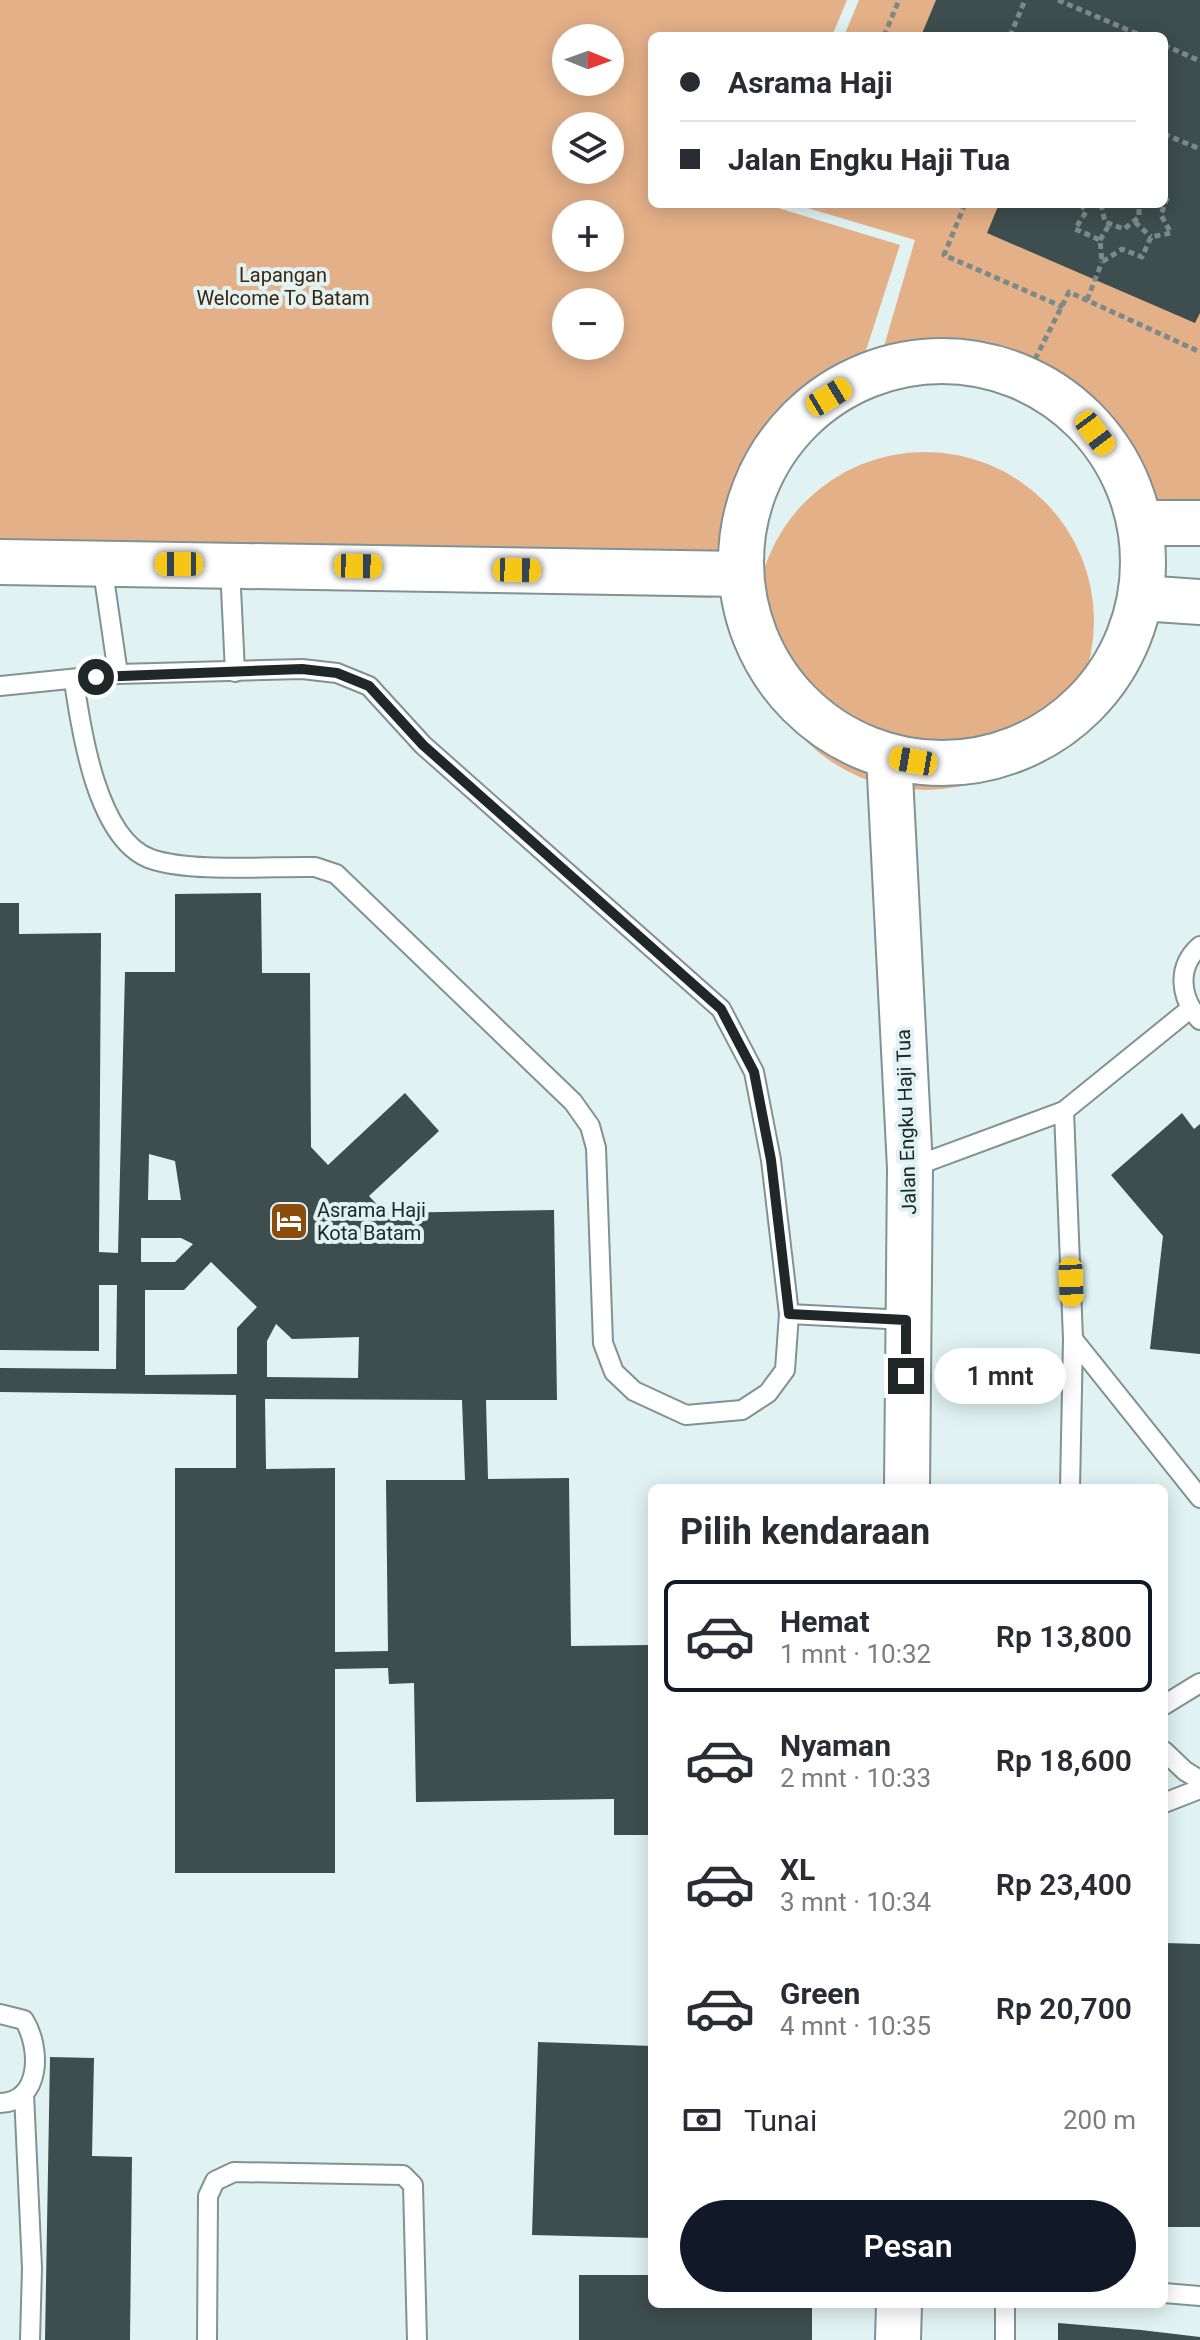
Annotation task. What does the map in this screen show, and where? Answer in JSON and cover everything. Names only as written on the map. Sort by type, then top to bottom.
[{"type":"street","points":[[956,358],[1026,377],[1082,415],[1121,468],[1140,523],[1144,560],[1141,598],[1123,652],[1091,700],[1047,736],[994,758],[938,765],[879,755],[825,727],[782,685],[753,633],[741,574],[746,513],[758,478],[780,440],[809,409],[869,373],[913,360],[956,358]]},
{"type":"street","points":[[1140,523],[1200,523]]},
{"type":"street","points":[[0,562],[741,574]]},
{"type":"street","points":[[1141,598],[1200,602]]},
{"type":"street","name":"Jalan Engku Haji Tua","points":[[889,756],[910,1168],[906,1320],[907,1484]]},
{"type":"street","points":[[898,2340],[899,2308]]},
{"type":"lane","points":[[102,564],[118,674]]},
{"type":"lane","points":[[230,564],[235,672]]},
{"type":"lane","points":[[0,686],[74,681],[118,674],[302,669],[337,673],[369,686],[423,745],[721,1009],[754,1072],[771,1160],[789,1314],[785,1370],[768,1393],[742,1410],[686,1415],[634,1391],[614,1372],[603,1343],[596,1148],[590,1126],[573,1102],[336,874],[315,867],[173,865],[148,858],[126,841],[96,786],[85,754],[74,681]]},
{"type":"lane","points":[[910,1168],[1064,1111],[1195,1014],[1183,979],[1186,965],[1200,946]]},
{"type":"lane","points":[[1064,1111],[1073,1339],[1070,1484]]},
{"type":"lane","points":[[789,1314],[906,1320]]},
{"type":"lane","points":[[1073,1339],[1200,1498]]},
{"type":"lane","points":[[1168,1703],[1200,1683]]},
{"type":"lane","points":[[1168,1754],[1200,1780]]},
{"type":"lane","points":[[1168,1801],[1200,1789]]},
{"type":"lane","points":[[0,2014],[24,2020],[38,2048],[32,2077],[24,2094],[13,2103],[0,2103]]},
{"type":"lane","points":[[24,2094],[32,2268],[30,2340]]},
{"type":"lane","points":[[207,2340],[208,2196],[215,2181],[234,2172],[403,2175],[413,2185],[417,2340]]},
{"type":"lane","points":[[1168,2293],[1200,2296]]},
{"type":"lane","points":[[1005,2308],[1005,2340]]},
{"type":"path","points":[[886,32],[899,0]]},
{"type":"path","points":[[1012,32],[1025,0]]},
{"type":"path","points":[[1058,0],[1133,32]]},
{"type":"path","points":[[1168,47],[1200,61]]},
{"type":"path","points":[[1168,136],[1200,149]]},
{"type":"path","points":[[963,208],[944,255],[1063,307]]},
{"type":"path","points":[[1084,208],[1086,212],[1075,229],[1100,240]]},
{"type":"path","points":[[1101,208],[1102,216],[1109,225],[1124,229],[1135,222],[1138,208]]},
{"type":"path","points":[[1151,237],[1171,233],[1161,215],[1163,208]]},
{"type":"path","points":[[1135,222],[1151,237]]},
{"type":"path","points":[[1087,300],[1102,262],[1100,240],[1109,225]]},
{"type":"path","points":[[1102,262],[1122,249],[1142,257],[1151,237]]},
{"type":"path","points":[[1026,377],[1069,292],[1200,352]]},
{"type":"green space","name":"Lapangan Welcome To Batam","points":[[0,0],[847,0],[834,32],[648,32],[648,208],[778,208],[900,245],[849,403],[787,443],[749,485],[712,598],[0,580]]},
{"type":"green space","points":[[859,0],[1200,0],[1200,515],[1162,515],[1085,398],[999,359],[943,347],[900,353],[880,360],[915,240],[807,208],[1168,208],[1168,32],[846,32]]},
{"type":"green space","points":[[925,452],[958,455],[990,465],[1019,480],[1045,501],[1066,527],[1081,556],[1091,588],[1094,621],[1091,654],[1081,686],[1066,715],[1045,741],[1019,762],[990,777],[958,787],[925,790],[892,787],[860,777],[831,762],[805,741],[784,715],[769,686],[759,654],[756,621],[759,588],[769,556],[784,527],[805,501],[831,480],[860,465],[892,455]]},
{"type":"building","points":[[936,0],[1200,0],[1200,313],[1195,323],[987,233],[997,208],[1168,208],[1168,32],[923,32]]},
{"type":"building","points":[[261,893],[262,973],[310,973],[311,1147],[328,1165],[405,1093],[439,1131],[369,1196],[385,1213],[554,1210],[557,1400],[486,1400],[488,1479],[569,1478],[571,1646],[648,1645],[648,1835],[614,1835],[614,1799],[416,1802],[414,1683],[389,1684],[388,1668],[335,1669],[335,1873],[175,1873],[175,1468],[236,1468],[236,1395],[0,1392],[0,1368],[116,1369],[117,1285],[99,1285],[99,1351],[0,1350],[0,903],[19,903],[19,934],[101,933],[99,1252],[118,1253],[125,972],[175,972],[175,894]],"holes":[[[149,1154],[175,1161],[181,1200],[148,1200]],[[141,1238],[181,1238],[193,1244],[175,1262],[141,1262]],[[211,1262],[257,1307],[237,1328],[237,1374],[145,1375],[145,1290],[184,1290]],[[276,1324],[292,1339],[359,1337],[358,1378],[267,1377],[267,1341]],[[265,1399],[462,1400],[465,1480],[386,1480],[388,1651],[335,1652],[335,1468],[266,1469]]]},
{"type":"building","points":[[1182,1113],[1194,1129],[1200,1124],[1200,1354],[1150,1349],[1163,1236],[1111,1175]]},
{"type":"building","points":[[1168,1943],[1200,1944],[1200,2227],[1168,2227]]},
{"type":"building","points":[[538,2042],[648,2046],[648,2238],[532,2235]]},
{"type":"building","points":[[50,2057],[94,2058],[92,2156],[132,2157],[130,2340],[45,2340]]},
{"type":"building","points":[[579,2275],[648,2275],[648,2308],[812,2308],[812,2340],[579,2340]]},
{"type":"building","points":[[1058,2323],[1200,2337],[1200,2340],[1058,2340]]},
{"type":"place","name":"Asrama Haji Kota Batam","points":[[289,1221]]},
{"type":"route","points":[[96,677],[302,669],[337,673],[369,686],[423,745],[721,1009],[754,1072],[771,1160],[789,1314],[906,1320],[906,1376]]}]
